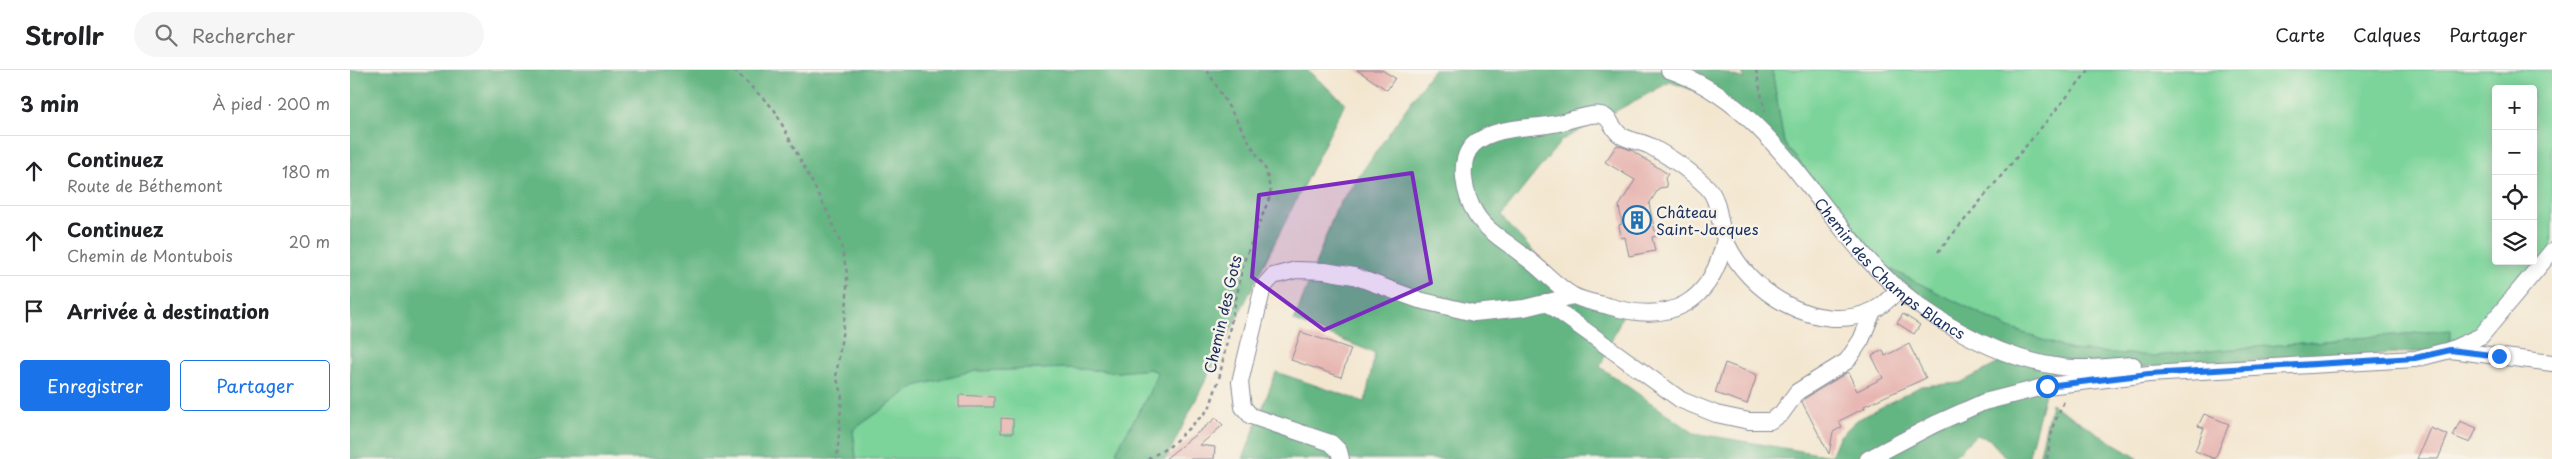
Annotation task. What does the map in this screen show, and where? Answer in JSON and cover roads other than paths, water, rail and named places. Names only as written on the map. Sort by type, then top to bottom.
[{"type":"street","name":"Chemin des Champs Blancs","points":[[1669,70],[1717,92],[1772,139],[1869,260],[1899,289],[1959,332],[2023,358],[2062,367],[2151,365],[2149,374]]},
{"type":"street","points":[[1725,239],[1720,264],[1708,286],[1695,299],[1673,310],[1633,314],[1573,296],[1476,216],[1466,192],[1463,168],[1472,145],[1488,136],[1519,128],[1558,123],[1597,114],[1611,120],[1619,134],[1648,145],[1708,188],[1715,200],[1725,239],[1737,259],[1759,285],[1777,299],[1802,313],[1824,318],[1857,315],[1873,311],[1899,289]]},
{"type":"street","points":[[1868,459],[1935,424],[1984,402],[2047,386],[2149,374],[2415,358],[2450,350],[2481,336],[2552,251]]},
{"type":"street","points":[[1341,459],[1339,451],[1331,443],[1251,416],[1243,407],[1240,382],[1262,288],[1273,276],[1296,270],[1354,276],[1419,300],[1474,313],[1524,308],[1573,296]]},
{"type":"street","points":[[1546,302],[1681,400],[1716,414],[1749,421],[1770,421],[1781,414],[1797,392],[1847,361],[1861,340],[1873,311]]},
{"type":"street","points":[[2450,350],[2552,363]]},
{"type":"place","name":"Château Saint-Jacques","points":[[1637,220]]}]
